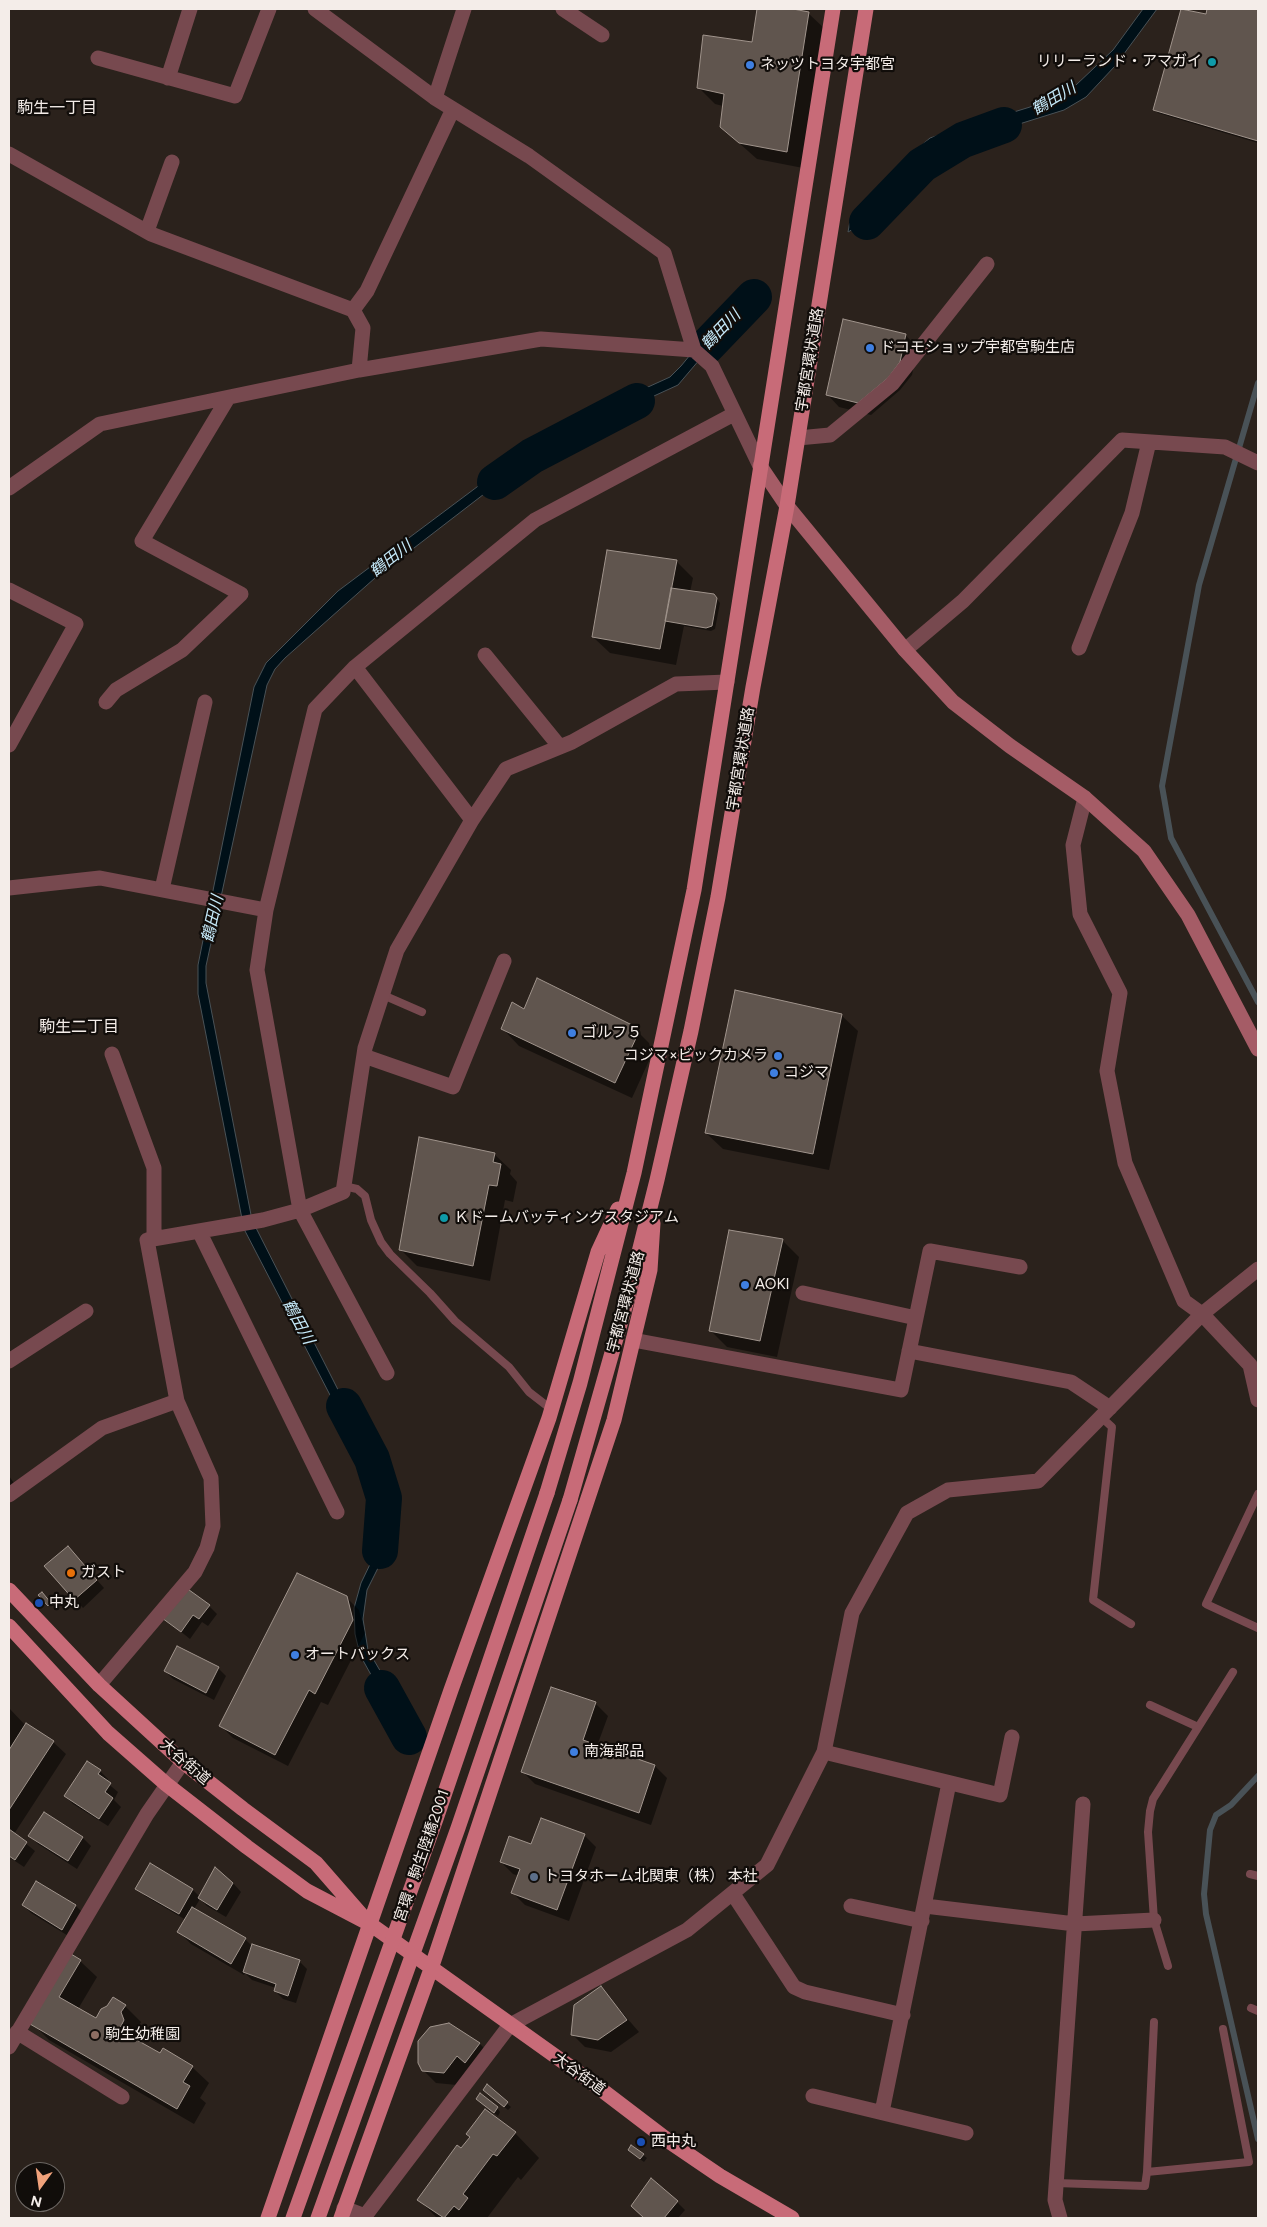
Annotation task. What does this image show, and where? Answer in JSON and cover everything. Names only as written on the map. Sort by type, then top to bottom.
[{"type":"main road","name":"宇都宮環状道路","points":[[547,1493],[580,1383],[634,1174],[694,890],[833,9]]},
{"type":"main road","name":"宇都宮環状道路","points":[[570,1500],[627,1300],[657,1180],[691,1031],[718,897],[753,687],[787,506],[866,9]]},
{"type":"main road","points":[[268,2218],[551,1409],[598,1252],[634,1174]]},
{"type":"main road","points":[[343,2213],[431,1969],[614,1420],[650,1270],[657,1180]]},
{"type":"main road","name":"宮環・駒生陸橋2001","points":[[293,2218],[436,1819],[547,1493]]},
{"type":"main road","name":"宮環・駒生陸橋2001","points":[[318,2218],[458,1828],[570,1500]]},
{"type":"main road","name":"大谷街道","points":[[9,1590],[100,1685],[183,1762],[316,1863],[370,1924]]},
{"type":"main road","name":"大谷街道","points":[[9,1626],[108,1733],[166,1784],[307,1891],[370,1924],[586,2078],[670,2142],[720,2176],[792,2218]]},
{"type":"street","points":[[168,78],[190,9]]},
{"type":"street","points":[[98,58],[234,96],[269,9]]},
{"type":"street","points":[[315,9],[435,98],[529,156],[664,252],[694,350],[712,366],[760,466],[787,506],[905,650],[954,702],[1010,746],[1085,798],[1144,851],[1182,907],[1258,1048]]},
{"type":"street","points":[[435,98],[464,9]]},
{"type":"street","points":[[563,9],[602,35]]},
{"type":"street","points":[[353,310],[367,291],[453,109]]},
{"type":"street","points":[[9,154],[147,231],[353,310],[363,328],[358,370]]},
{"type":"street","points":[[147,231],[172,162]]},
{"type":"street","points":[[798,438],[830,435],[892,384],[987,264]]},
{"type":"street","points":[[9,488],[100,424],[358,370],[541,340],[694,350]]},
{"type":"street","points":[[106,702],[116,690],[182,650],[241,594],[142,541],[228,398]]},
{"type":"street","points":[[387,1373],[300,1210],[258,970],[266,910],[315,709],[355,668],[535,520],[734,414]]},
{"type":"street","points":[[905,650],[963,600],[1122,440],[1226,447],[1243,454],[1258,464]]},
{"type":"street","points":[[1078,648],[1132,513],[1149,442]]},
{"type":"street","points":[[9,590],[76,624],[9,745]]},
{"type":"street","points":[[485,655],[560,747]]},
{"type":"street","points":[[355,668],[472,820]]},
{"type":"street","points":[[100,1685],[194,1572],[207,1548],[213,1526],[211,1478],[177,1401],[147,1240],[263,1220],[300,1210],[343,1192],[364,1056],[398,950],[472,820],[506,769],[560,747],[676,684],[727,682]]},
{"type":"street","points":[[162,889],[204,702]]},
{"type":"street","points":[[1085,798],[1073,845],[1080,914],[1120,993],[1107,1072],[1125,1163],[1184,1301],[1202,1314],[1250,1365],[1258,1400]]},
{"type":"street","points":[[9,888],[100,878],[266,910]]},
{"type":"street","points":[[364,1056],[453,1087],[504,961]]},
{"type":"street","points":[[112,1054],[154,1168],[154,1239]]},
{"type":"street","points":[[199,1232],[337,1512]]},
{"type":"street","points":[[633,1340],[901,1390],[930,1251],[1020,1267]]},
{"type":"street","points":[[343,2213],[366,2217],[510,2025],[687,1930],[767,1865],[824,1752],[852,1614],[907,1513],[948,1490],[1038,1481],[1202,1314],[1258,1269]]},
{"type":"street","points":[[803,1292],[916,1318]]},
{"type":"street","points":[[9,1361],[86,1311]]},
{"type":"street","points":[[909,1351],[1071,1382],[1106,1413]]},
{"type":"street","points":[[9,1495],[102,1428],[177,1401]]},
{"type":"street","points":[[824,1752],[1000,1795],[1012,1737]]},
{"type":"street","points":[[9,2047],[166,1784],[183,1762]]},
{"type":"street","points":[[882,2112],[949,1783]]},
{"type":"street","points":[[1060,2218],[1055,2200],[1056,2182],[1083,1804]]},
{"type":"street","points":[[733,1894],[794,1987],[805,1992],[903,2015]]},
{"type":"street","points":[[851,1906],[1074,1924],[1154,1920]]},
{"type":"street","points":[[17,2032],[122,2097]]},
{"type":"street","points":[[813,2096],[966,2133]]},
{"type":"lane","points":[[383,995],[422,1012]]},
{"type":"lane","points":[[344,1186],[356,1189],[365,1196],[371,1220],[390,1254],[430,1293],[454,1321],[509,1367],[529,1392],[551,1409]]},
{"type":"lane","points":[[1106,1413],[1112,1427],[1093,1600],[1130,1624]]},
{"type":"lane","points":[[1258,1494],[1206,1604],[1258,1628]]},
{"type":"lane","points":[[1168,1966],[1154,1920],[1148,1832],[1150,1811],[1153,1799],[1233,1672]]},
{"type":"lane","points":[[1150,1705],[1198,1727]]},
{"type":"lane","points":[[1250,1874],[1258,1876]]},
{"type":"lane","points":[[1056,2182],[1145,2186],[1154,2022]]},
{"type":"lane","points":[[1146,2172],[1249,2162],[1222,2028]]},
{"type":"water","points":[[1143,9],[1157,9],[1115,66],[1086,97],[1064,110],[933,151],[918,164],[890,203],[875,217],[848,232],[850,221],[880,199],[909,156],[930,138],[1030,107],[1076,85],[1113,50]]},
{"type":"water","points":[[746,287],[755,294],[678,385],[549,444],[375,578],[285,658],[275,669],[267,685],[206,966],[206,983],[252,1220],[366,1445],[387,1516],[384,1551],[381,1562],[367,1590],[363,1619],[368,1650],[413,1727],[404,1734],[360,1655],[355,1634],[354,1608],[361,1583],[374,1556],[380,1532],[378,1509],[359,1451],[244,1229],[198,994],[198,965],[254,687],[266,663],[338,591],[533,445],[571,422],[670,377]]},
{"type":"building","name":"ネッツトヨタ宇都宮","points":[[757,9],[793,9],[809,12],[787,152],[739,143],[720,127],[724,94],[697,88],[703,35],[752,42]]},
{"type":"building","name":"リリーランド・アマガイ","points":[[1181,9],[1206,14],[1207,9],[1258,9],[1258,141],[1153,110]]},
{"type":"building","name":"ドコモショップ宇都宮駒生店","points":[[843,319],[906,334],[900,362],[888,378],[858,403],[826,395]]},
{"type":"building","points":[[607,550],[677,560],[660,649],[592,637]]},
{"type":"building","points":[[671,588],[714,594],[717,598],[712,626],[706,628],[665,621]]},
{"type":"building","name":"ゴルフ５","points":[[537,978],[632,1025],[637,1036],[615,1083],[501,1029],[512,1002],[524,1009]]},
{"type":"building","name":"コジマ","points":[[735,990],[842,1014],[813,1154],[705,1133]]},
{"type":"building","name":"Ｋドームバッティングスタジアム","points":[[419,1137],[495,1153],[493,1162],[501,1164],[497,1186],[489,1185],[473,1266],[399,1250]]},
{"type":"building","name":"AOKI","points":[[729,1230],[783,1239],[760,1341],[709,1331]]},
{"type":"building","name":"ガスト","points":[[68,1546],[97,1580],[74,1600],[44,1566]]},
{"type":"building","name":"オートバックス","points":[[297,1573],[347,1596],[353,1620],[315,1694],[309,1690],[275,1755],[219,1726]]},
{"type":"building","points":[[185,1587],[210,1605],[199,1619],[193,1615],[181,1632],[162,1618]]},
{"type":"building","points":[[42,1592],[51,1603],[48,1606],[38,1595]]},
{"type":"building","points":[[177,1646],[219,1667],[206,1693],[164,1671]]},
{"type":"building","name":"南海部品","points":[[551,1687],[596,1702],[583,1740],[655,1765],[639,1813],[521,1772]]},
{"type":"building","points":[[26,1723],[54,1741],[9,1810],[9,1750]]},
{"type":"building","points":[[87,1761],[101,1770],[98,1774],[111,1783],[105,1792],[113,1798],[99,1819],[64,1796]]},
{"type":"building","points":[[44,1812],[83,1837],[68,1861],[28,1836]]},
{"type":"building","points":[[541,1818],[585,1834],[557,1910],[511,1893],[520,1869],[500,1862],[509,1836],[531,1844]]},
{"type":"building","points":[[9,1829],[27,1842],[15,1860],[9,1856]]},
{"type":"building","points":[[150,1863],[193,1889],[179,1914],[135,1889]]},
{"type":"building","points":[[215,1867],[233,1883],[217,1910],[198,1898]]},
{"type":"building","points":[[36,1881],[76,1905],[62,1930],[22,1905]]},
{"type":"building","points":[[192,1907],[246,1938],[231,1964],[177,1932]]},
{"type":"building","points":[[252,1944],[300,1960],[288,1996],[274,1991],[276,1984],[243,1972]]},
{"type":"building","points":[[71,1954],[81,1960],[59,1997],[96,2018],[101,2009],[107,2006],[113,1997],[126,2005],[121,2012],[124,2020],[119,2030],[160,2053],[163,2048],[193,2066],[183,2082],[190,2086],[177,2109],[30,2024]]},
{"type":"building","points":[[601,1986],[627,2020],[598,2040],[571,2035],[574,2005]]},
{"type":"building","points":[[449,2023],[480,2043],[465,2063],[457,2056],[444,2073],[422,2071],[418,2063],[418,2041],[430,2027]]},
{"type":"building","points":[[487,2084],[508,2102],[504,2107],[483,2090]]},
{"type":"building","points":[[480,2093],[498,2107],[494,2113],[476,2099]]},
{"type":"building","points":[[485,2109],[516,2132],[497,2156],[493,2154],[463,2194],[468,2198],[459,2210],[454,2206],[444,2218],[417,2200],[457,2145],[461,2148],[470,2137],[466,2134]]},
{"type":"building","points":[[631,2145],[644,2154],[640,2159],[628,2150]]},
{"type":"building","points":[[651,2178],[678,2201],[664,2218],[644,2218],[631,2206]]},
{"type":"waterway","name":"鶴田川","points":[[867,222],[922,165],[963,140],[1004,125]]},
{"type":"waterway","name":"鶴田川","points":[[706,347],[754,297]]},
{"type":"waterway","points":[[1258,383],[1199,585],[1162,786],[1171,838],[1258,1002]]},
{"type":"waterway","name":"鶴田川","points":[[495,482],[532,456],[637,401]]},
{"type":"waterway","name":"鶴田川","points":[[344,1406],[372,1459],[384,1498],[380,1551]]},
{"type":"waterway","name":"鶴田川","points":[[382,1688],[409,1737]]},
{"type":"waterway","points":[[1258,1776],[1231,1805],[1216,1815],[1210,1830],[1204,1894],[1206,1914],[1258,2139]]},
{"type":"place","name":"リリーランド・アマガイ","points":[[1212,62]]},
{"type":"place","name":"ネッツトヨタ宇都宮","points":[[750,65]]},
{"type":"place","name":"ドコモショップ宇都宮駒生店","points":[[870,348]]},
{"type":"place","name":"ゴルフ５","points":[[572,1033]]},
{"type":"place","name":"コジマ×ビックカメラ","points":[[778,1056]]},
{"type":"place","name":"コジマ","points":[[774,1073]]},
{"type":"place","name":"Ｋドームバッティングスタジアム","points":[[444,1218]]},
{"type":"place","name":"AOKI","points":[[745,1285]]},
{"type":"place","name":"ガスト","points":[[71,1573]]},
{"type":"place","name":"中丸","points":[[39,1603]]},
{"type":"place","name":"オートバックス","points":[[295,1655]]},
{"type":"place","name":"南海部品","points":[[574,1752]]},
{"type":"place","name":"トヨタホーム北関東（株） 本社","points":[[534,1877]]},
{"type":"place","name":"駒生幼稚園","points":[[95,2035]]},
{"type":"place","name":"西中丸","points":[[641,2142]]},
{"type":"district","name":"駒生一丁目","points":[[57,108]]},
{"type":"district","name":"駒生二丁目","points":[[79,1027]]}]
